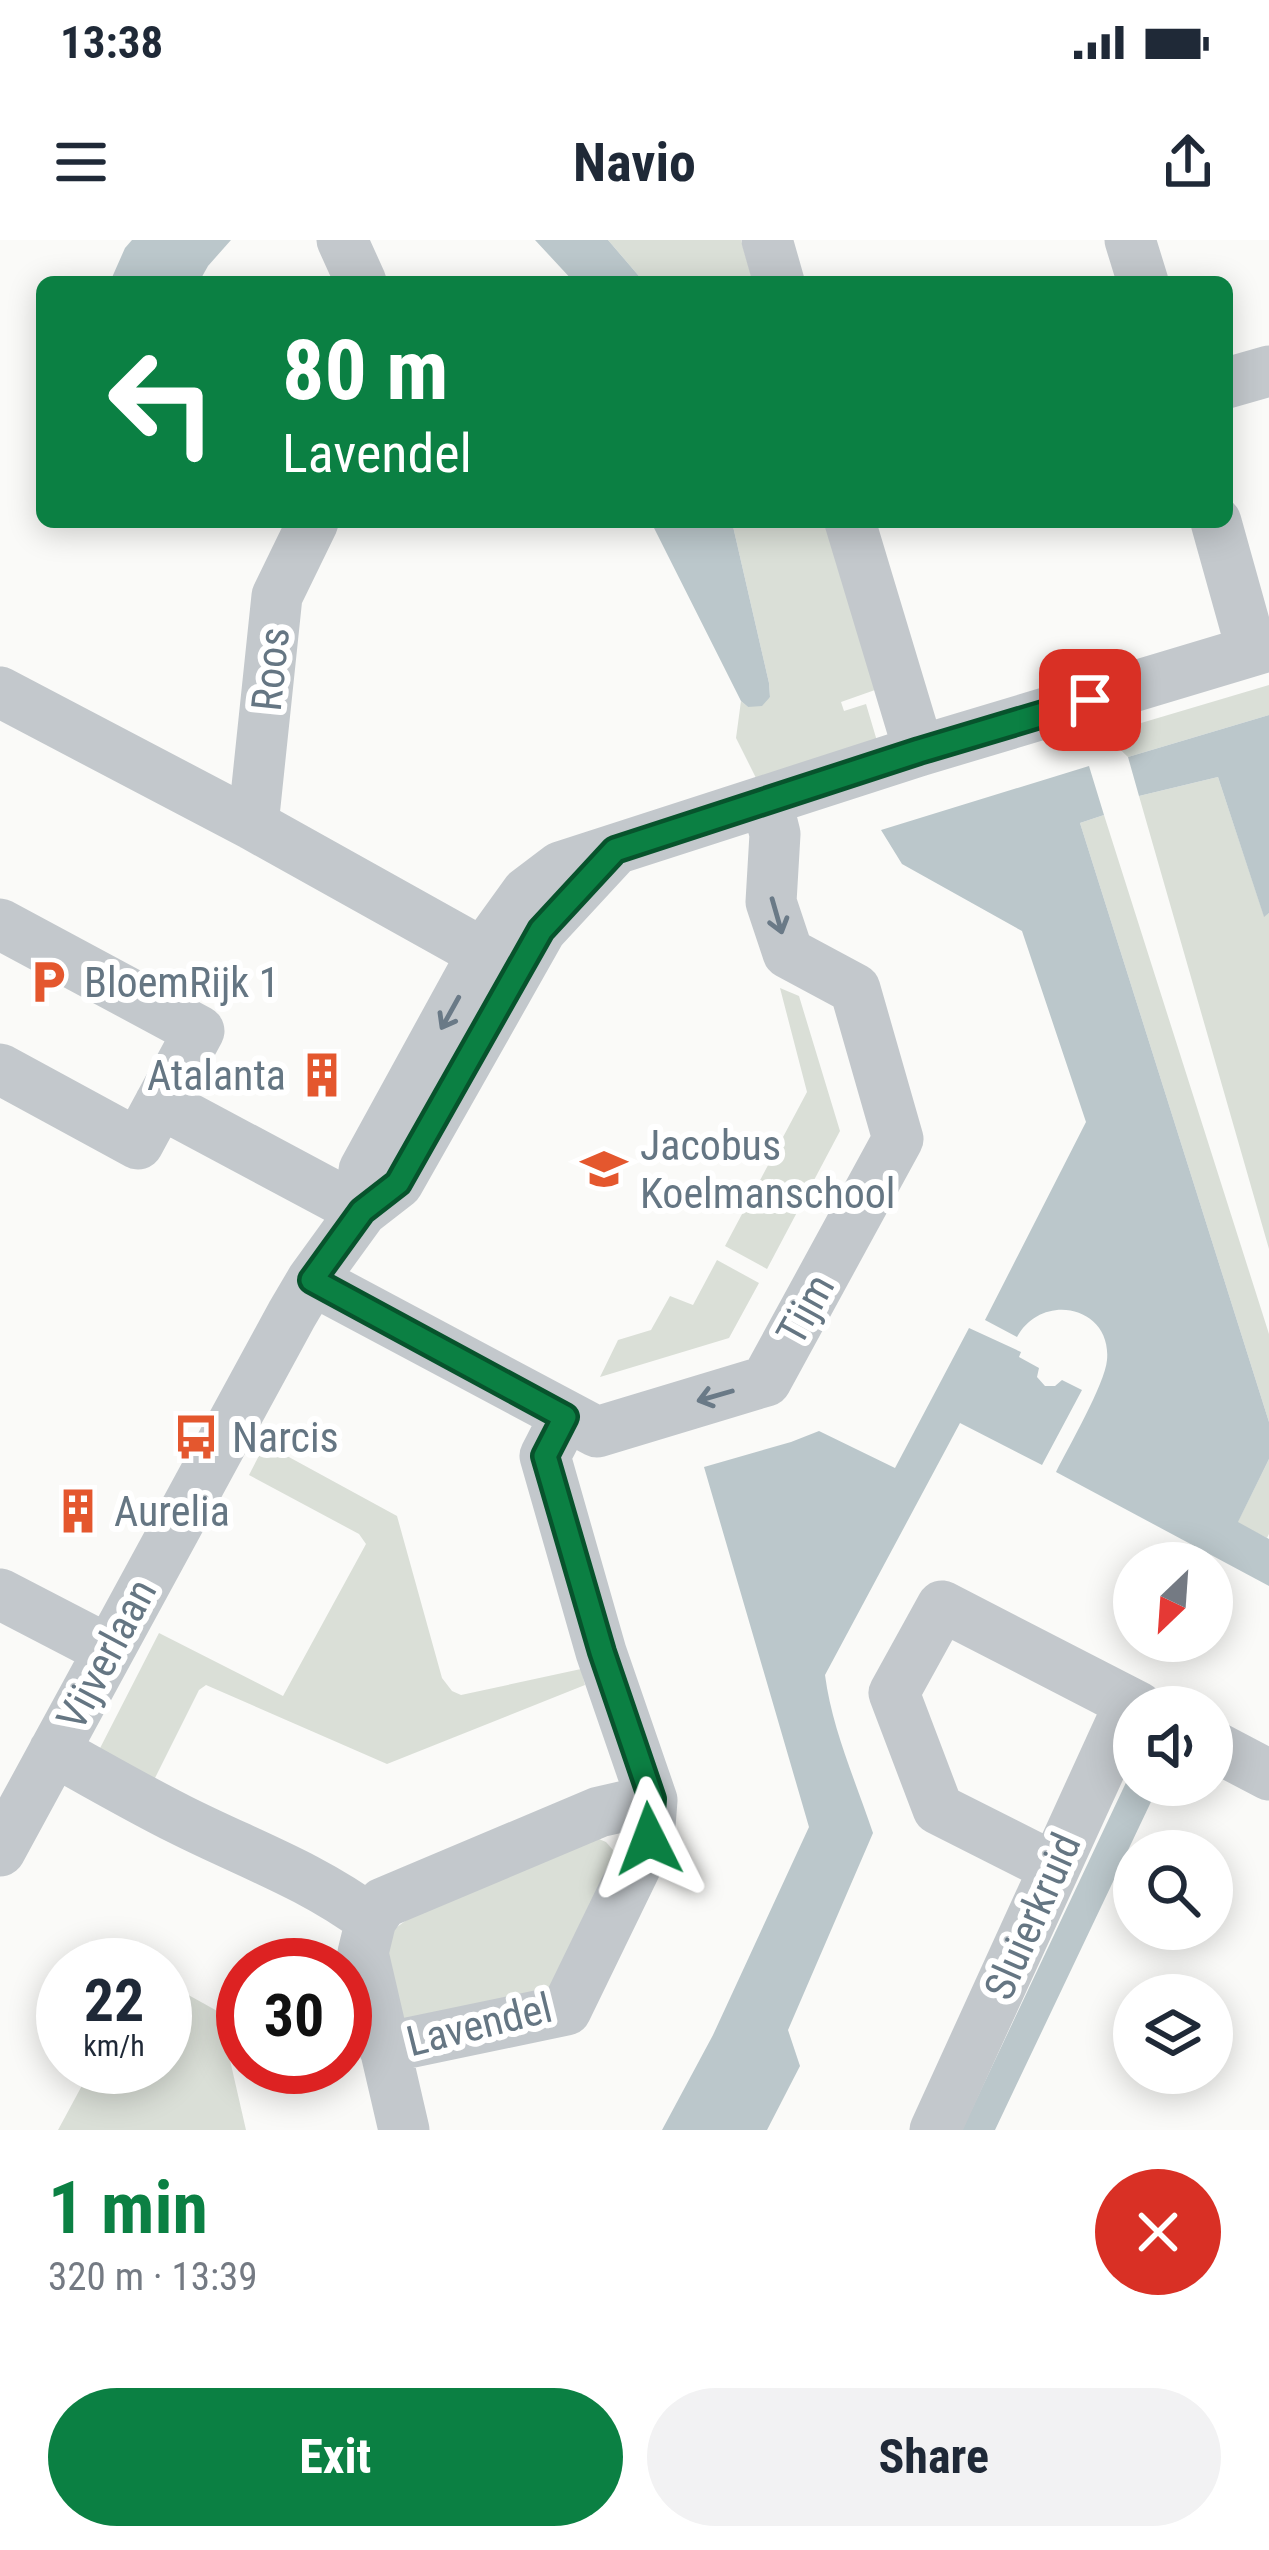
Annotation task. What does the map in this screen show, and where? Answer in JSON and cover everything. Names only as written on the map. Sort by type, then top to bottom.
[{"type":"street","points":[[342,240],[359,276]]},
{"type":"street","points":[[767,240],[777,276]]},
{"type":"street","points":[[1130,240],[1141,276]]},
{"type":"street","points":[[1233,381],[1269,371]]},
{"type":"street","name":"Roos","points":[[253,825],[277,596],[310,528]]},
{"type":"street","points":[[852,528],[919,751]]},
{"type":"street","points":[[1218,528],[1261,648]]},
{"type":"street","name":"Vijverlaan","points":[[0,1851],[256,1378],[312,1280],[362,1211],[364,1170],[500,963],[526,892],[560,867],[919,751],[1261,648]]},
{"type":"street","points":[[0,692],[253,825],[500,963]]},
{"type":"street","name":"Tijm","points":[[565,1417],[597,1432],[766,1381],[898,1139],[855,989],[788,953],[771,902],[776,834],[766,802]]},
{"type":"street","points":[[0,924],[199,1031],[138,1144],[0,1069]]},
{"type":"street","points":[[160,1103],[362,1211]]},
{"type":"street","points":[[54,1751],[182,1820],[288,1868],[370,1920],[382,1903],[599,1813],[652,1799],[602,1652],[545,1456],[565,1417],[312,1280]]},
{"type":"street","points":[[0,1594],[108,1650]]},
{"type":"street","points":[[1053,1867],[938,1809],[895,1693],[942,1606],[1113,1694]]},
{"type":"street","name":"Sluierkruid","points":[[935,2130],[1053,1867],[1079,1781],[1113,1734]]},
{"type":"street","points":[[1233,1755],[1269,1775]]},
{"type":"street","name":"Lavendel","points":[[384,2048],[566,2010],[649,1839],[652,1799]]},
{"type":"street","name":"Lavendel","points":[[370,1920],[363,1953],[404,2130]]},
{"type":"shaded area","points":[[132,240],[231,240],[202,276],[113,276]]},
{"type":"shaded area","points":[[535,240],[608,240],[639,276],[568,276]]},
{"type":"shaded area","points":[[608,240],[741,240],[751,276],[639,276]]},
{"type":"shaded area","points":[[654,528],[733,528],[770,697],[762,706],[748,707]]},
{"type":"shaded area","points":[[733,528],[827,528],[875,690],[841,702],[844,711],[866,704],[877,741],[756,778],[736,738],[741,701],[748,707],[770,697]]},
{"type":"shaded area","points":[[1269,685],[1269,715],[1128,757],[1104,734]]},
{"type":"shaded area","points":[[1269,715],[1269,913],[1264,917],[1218,777],[1139,796],[1128,757]]},
{"type":"shaded area","points":[[1089,766],[1104,815],[1080,823],[1269,1422],[1269,1459],[1238,1522],[1269,1539],[1269,1586],[1233,1567],[1233,1542],[1187,1542],[1056,1472],[1105,1371],[1106,1342],[1099,1327],[1073,1311],[1058,1310],[1028,1323],[1017,1337],[985,1320],[1086,1122],[1022,931],[902,864],[881,830]]},
{"type":"shaded area","points":[[1218,777],[1264,916],[1269,913],[1269,1249],[1139,796]]},
{"type":"shaded area","points":[[1104,815],[1269,1334],[1269,1422],[1080,823]]},
{"type":"shaded area","points":[[780,988],[799,996],[840,1131],[767,1269],[725,1246],[807,1092]]},
{"type":"shaded area","points":[[717,1260],[759,1283],[729,1338],[600,1377],[618,1340],[651,1330],[670,1296],[693,1305]]},
{"type":"shaded area","points":[[969,1328],[1021,1352],[1019,1357],[1039,1368],[1037,1377],[1045,1386],[1062,1380],[1082,1390],[1042,1465],[960,1423],[825,1675],[839,1735],[873,1833],[788,2030],[800,2066],[767,2130],[662,2130],[713,2035],[809,1827],[704,1467],[819,1431],[895,1468]]},
{"type":"shaded area","points":[[265,1444],[397,1516],[442,1678],[452,1691],[461,1695],[581,1669],[585,1685],[387,1764],[206,1685],[199,1690],[149,1790],[96,1756],[159,1633],[283,1696],[366,1544],[359,1534],[249,1475]]},
{"type":"shaded area","points":[[1269,1459],[1269,1534],[1267,1538],[1237,1523]]},
{"type":"shaded area","points":[[1115,1806],[1149,1806],[1138,1830],[1113,1830],[1113,1882],[995,2130],[962,2130]]},
{"type":"shaded area","points":[[592,1836],[613,1850],[618,1880],[560,1992],[398,2025],[382,1938],[408,1919]]},
{"type":"shaded area","points":[[192,1997],[216,2010],[216,2094],[238,2094],[246,2130],[58,2130],[77,2094],[192,2094]]},
{"type":"place","name":"BloemRijk 1","points":[[48,982]]},
{"type":"place","name":"Atalanta","points":[[322,1075]]},
{"type":"place","name":"Jacobus Koelmanschool","points":[[604,1169]]},
{"type":"place","name":"Narcis","points":[[196,1437]]},
{"type":"place","name":"Aurelia","points":[[78,1511]]},
{"type":"route","points":[[649,1839],[652,1799],[602,1652],[545,1456],[565,1417],[312,1280],[362,1211],[398,1183],[541,930],[615,850],[1090,700]]}]
